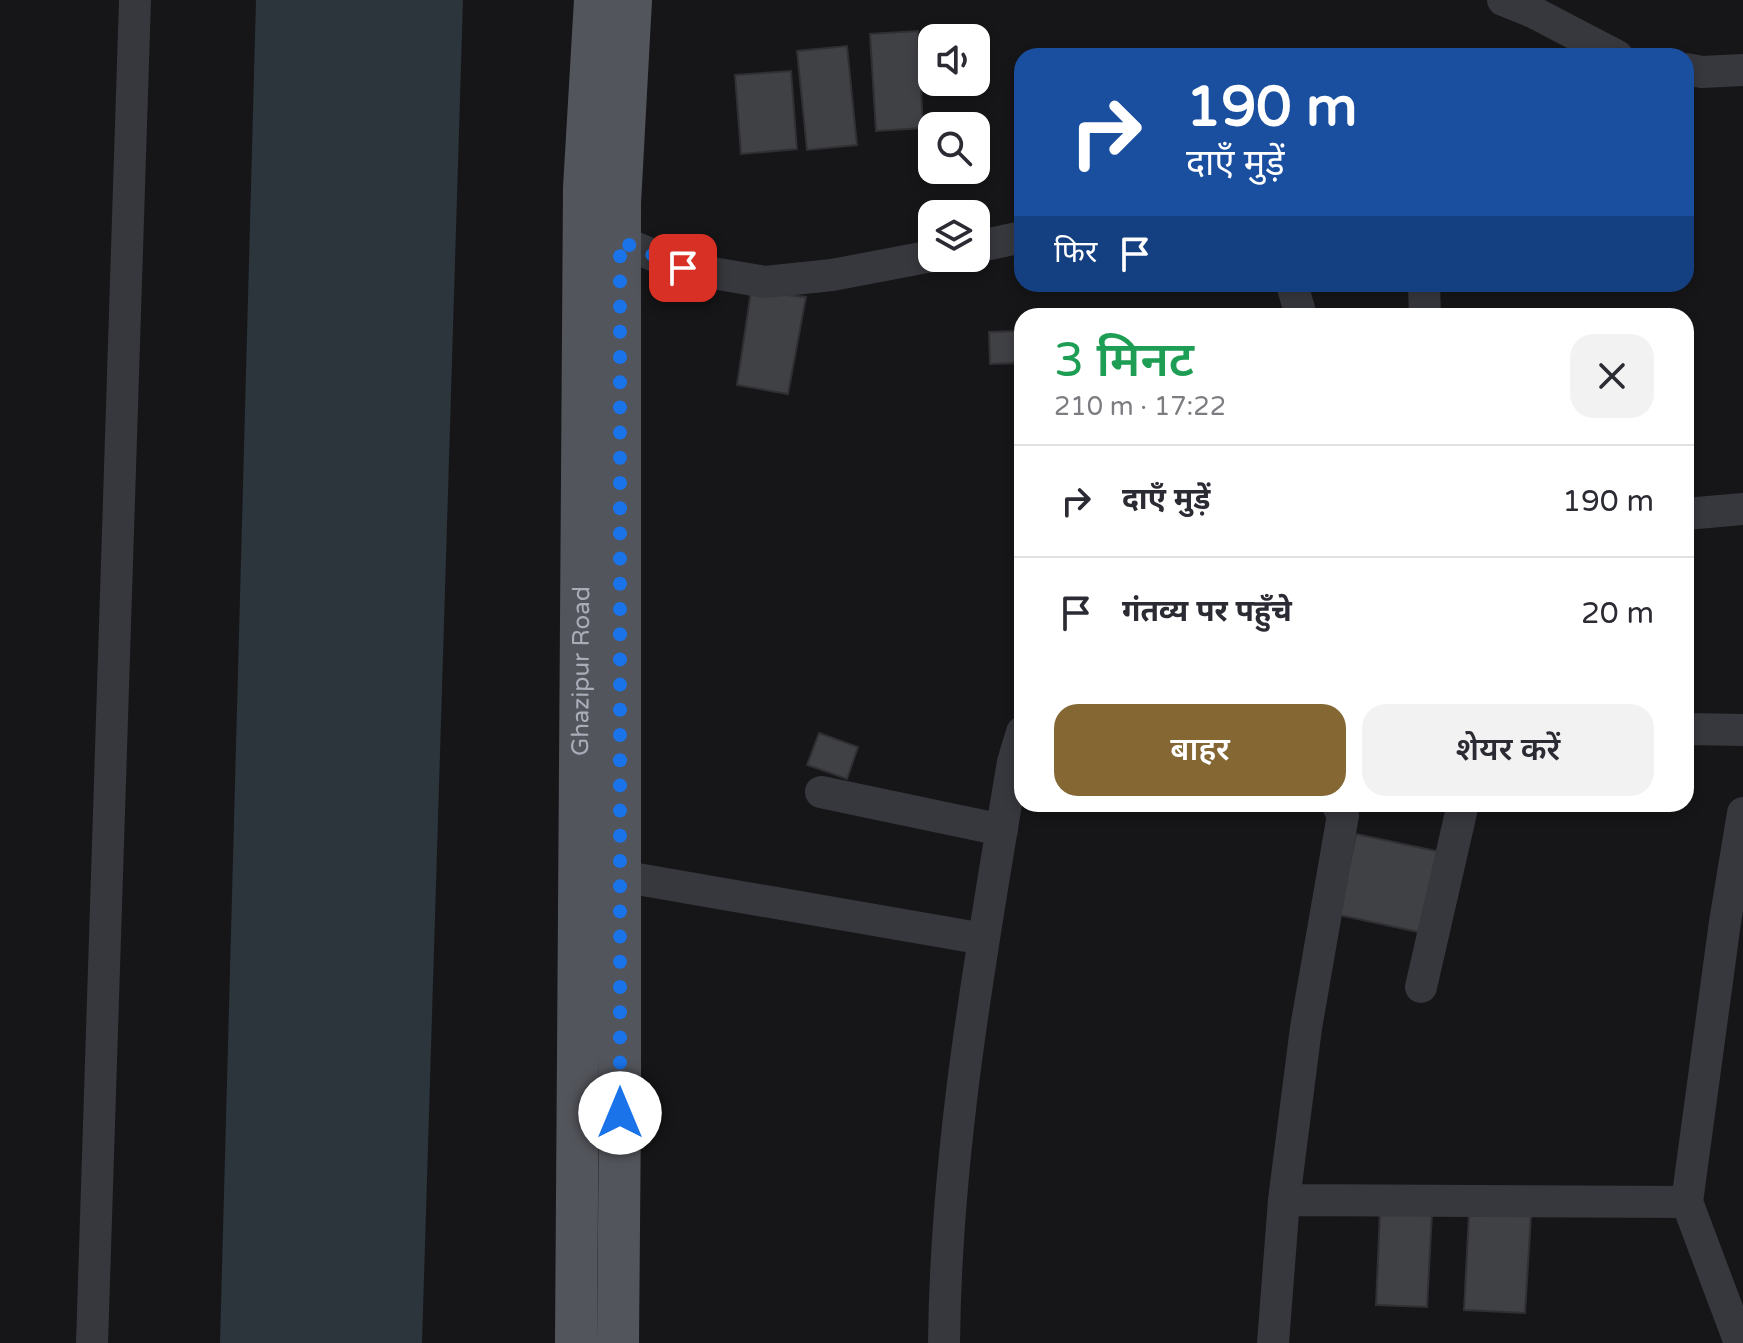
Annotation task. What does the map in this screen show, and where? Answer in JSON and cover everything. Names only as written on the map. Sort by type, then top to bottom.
[{"type":"main road","name":"Ghazipur Road","points":[[576,1343],[584,188],[595,0]]},
{"type":"main road","name":"Ghazipur Road","points":[[618,1343],[620,241],[631,0]]},
{"type":"street","points":[[92,1343],[135,0]]},
{"type":"street","points":[[1503,0],[1602,48]]},
{"type":"street","points":[[1694,70],[1743,70]]},
{"type":"street","points":[[990,244],[1014,239]]},
{"type":"street","points":[[620,241],[683,268],[765,282],[832,275],[918,259]]},
{"type":"street","points":[[1694,513],[1743,509]]},
{"type":"street","points":[[1694,729],[1743,730]]},
{"type":"street","points":[[944,1343],[944,1297],[964,1061],[1014,775]]},
{"type":"street","points":[[821,792],[1002,830]]},
{"type":"street","points":[[1273,1343],[1284,1200],[1306,1028],[1341,812]]},
{"type":"street","points":[[1421,987],[1461,812]]},
{"type":"street","points":[[1740,1343],[1687,1202],[1743,813]]},
{"type":"street","points":[[620,876],[984,939]]},
{"type":"street","points":[[1284,1200],[1687,1202]]},
{"type":"shaded area","points":[[256,0],[463,0],[422,1343],[220,1343]]},
{"type":"building","points":[[918,31],[918,96],[921,96],[922,112],[918,112],[918,128],[876,131],[870,34]]},
{"type":"building","points":[[847,46],[857,145],[807,150],[797,51]]},
{"type":"building","points":[[791,71],[797,149],[741,154],[735,75]]},
{"type":"building","points":[[751,291],[806,297],[788,394],[737,385]]},
{"type":"building","points":[[1014,331],[1014,363],[990,364],[989,332]]},
{"type":"building","points":[[819,733],[858,747],[847,779],[807,765]]},
{"type":"building","points":[[1356,834],[1441,852],[1423,933],[1339,915]]},
{"type":"building","points":[[1380,1211],[1432,1213],[1427,1307],[1376,1305]]},
{"type":"building","points":[[1469,1213],[1531,1216],[1525,1313],[1464,1310]]},
{"type":"route","points":[[620,1113],[620,241],[683,268]]}]
